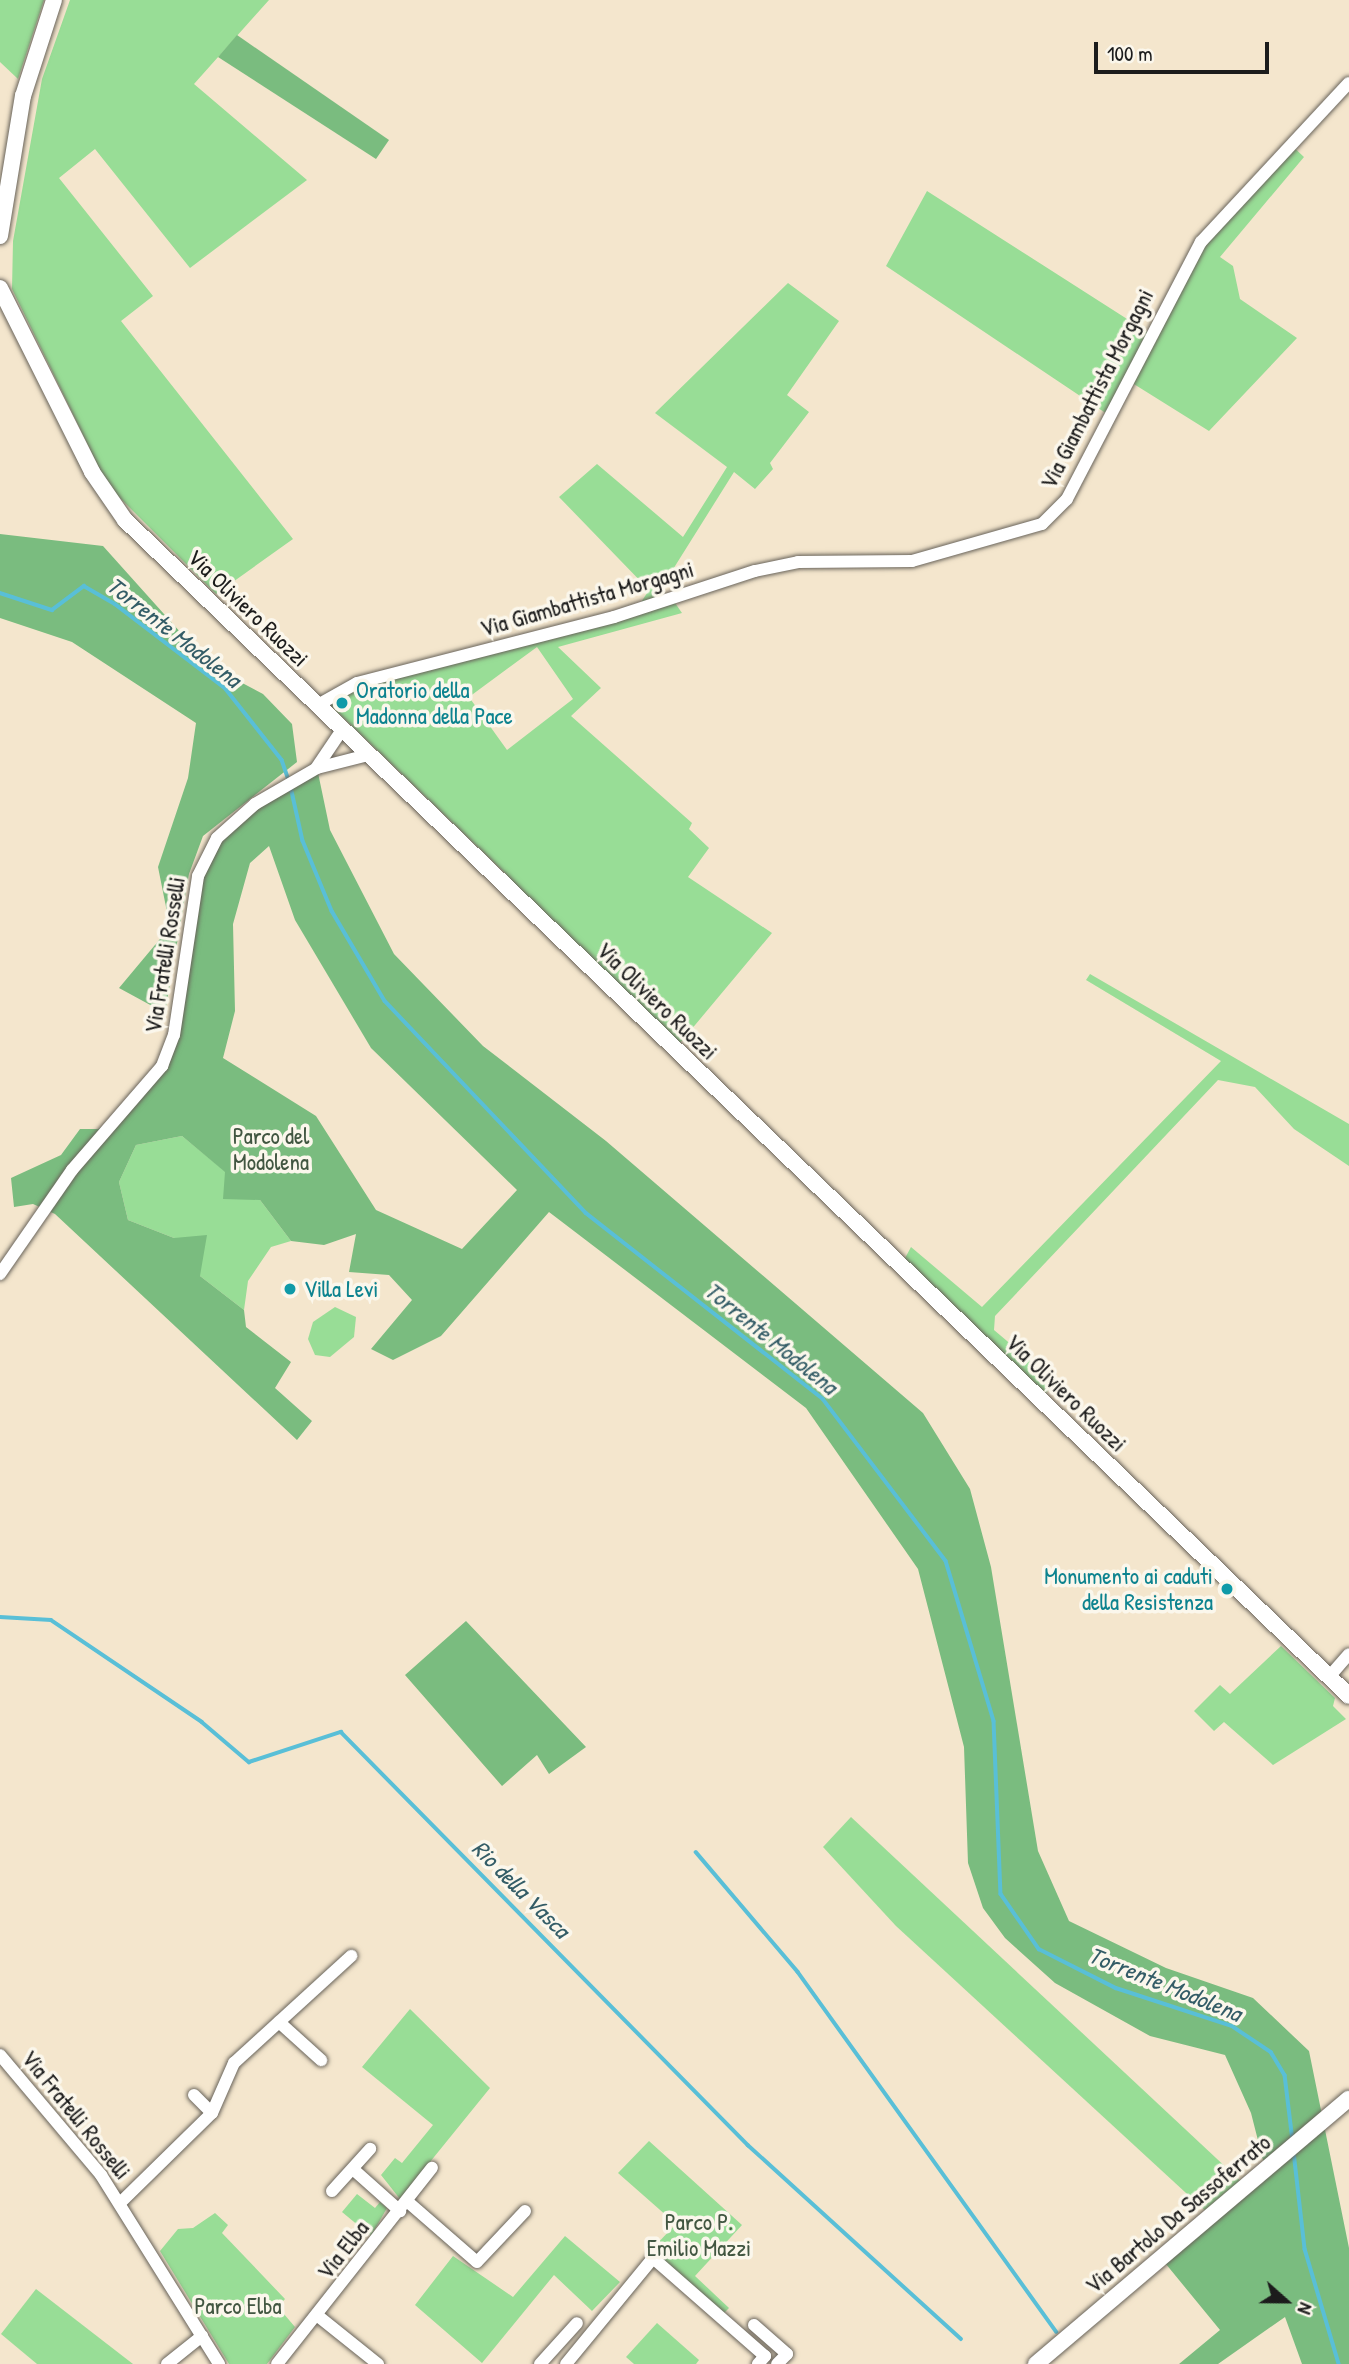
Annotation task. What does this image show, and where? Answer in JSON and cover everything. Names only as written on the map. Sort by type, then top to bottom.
[{"type":"street","points":[[0,236],[23,96],[54,0]]},
{"type":"street","name":"Via Giambattista Morgagni","points":[[316,706],[357,683],[614,617],[766,568],[912,561],[1042,524],[1067,499],[1201,242],[1349,83]]},
{"type":"street","name":"Via Oliviero Ruozzi","points":[[1,297],[109,501],[316,706],[1349,1696]]},
{"type":"street","name":"Via Fratelli Rosselli","points":[[317,768],[342,730]]},
{"type":"street","name":"Via Fratelli Rosselli","points":[[0,1274],[72,1170],[162,1066],[174,1035],[205,855],[255,804],[317,768],[368,755]]},
{"type":"street","points":[[1329,1677],[1349,1654]]},
{"type":"street","name":"Via Fratelli Rosselli","points":[[120,2203],[212,2113],[234,2063],[351,1956]]},
{"type":"street","points":[[279,2022],[321,2060]]},
{"type":"street","name":"Via Fratelli Rosselli","points":[[0,2055],[120,2203],[219,2364]]},
{"type":"street","points":[[194,2095],[212,2113]]},
{"type":"street","name":"Via Bartolo Da Sassoferrato","points":[[1036,2364],[1349,2099]]},
{"type":"street","name":"Via Elba","points":[[332,2191],[354,2170],[370,2149]]},
{"type":"street","name":"Via Elba","points":[[277,2364],[318,2316],[432,2168]]},
{"type":"street","name":"Via Elba","points":[[354,2170],[477,2262],[525,2211]]},
{"type":"street","points":[[566,2364],[653,2258],[765,2356],[758,2364]]},
{"type":"street","points":[[318,2316],[377,2364]]},
{"type":"street","points":[[540,2364],[577,2323]]},
{"type":"street","points":[[754,2325],[787,2354],[778,2364]]},
{"type":"street","points":[[167,2364],[202,2336]]},
{"type":"green space","points":[[0,0],[44,0],[18,79],[0,62]]},
{"type":"green space","points":[[70,0],[269,0],[194,84],[307,180],[190,268],[95,149],[59,178],[153,296],[121,321],[293,539],[216,594],[108,486],[12,289],[13,241],[42,79]]},
{"type":"green space","points":[[237,35],[389,140],[376,159],[218,57]]},
{"type":"green space","points":[[1289,143],[1304,157],[1220,257],[1233,266],[1240,299],[1297,338],[1209,431],[1129,381],[1110,416],[886,266],[927,191],[1149,333],[1182,271]]},
{"type":"green space","points":[[788,283],[839,321],[787,395],[809,412],[770,463],[773,469],[755,489],[734,472],[650,606],[673,600],[682,613],[558,647],[601,688],[571,716],[692,823],[689,829],[709,848],[688,877],[772,933],[675,1049],[501,882],[507,875],[329,704],[354,689],[636,610],[649,590],[559,497],[597,464],[683,537],[727,467],[655,413]],"holes":[[[537,647],[573,699],[507,750],[469,697]]]},
{"type":"green space","points":[[0,534],[103,546],[190,643],[229,676],[263,694],[292,724],[297,762],[203,836],[189,874],[165,1013],[119,988],[170,927],[158,867],[188,778],[196,723],[72,642],[0,618]]},
{"type":"green space","name":"Parco del Modolena","points":[[317,768],[330,830],[394,954],[483,1046],[606,1141],[923,1413],[970,1489],[991,1567],[1038,1851],[1069,1921],[1166,1968],[1253,1998],[1309,2051],[1349,2248],[1349,2364],[1302,2364],[1285,2317],[1218,2364],[1179,2364],[1220,2330],[1161,2258],[1264,2164],[1251,2113],[1225,2055],[1150,2036],[1055,1983],[1005,1938],[983,1908],[968,1863],[964,1747],[918,1569],[806,1408],[549,1212],[441,1336],[393,1360],[371,1349],[412,1300],[389,1275],[349,1272],[356,1234],[324,1245],[291,1241],[260,1200],[223,1199],[225,1172],[182,1136],[136,1145],[119,1182],[128,1220],[174,1238],[207,1235],[200,1276],[244,1310],[246,1327],[291,1362],[275,1388],[312,1421],[297,1440],[55,1214],[33,1204],[14,1207],[11,1178],[61,1155],[80,1129],[98,1129],[119,1117],[171,1046],[193,896],[217,838]],"holes":[[[269,846],[295,920],[371,1048],[517,1190],[462,1249],[376,1210],[316,1116],[223,1058],[235,1011],[233,924],[250,863]]]},
{"type":"green space","points":[[1090,974],[1349,1124],[1349,1166],[1294,1129],[1255,1087],[1218,1080],[995,1316],[994,1330],[1056,1382],[1045,1394],[904,1260],[911,1247],[982,1307],[1221,1061],[1086,980]]},
{"type":"green space","points":[[182,1136],[260,1200],[291,1241],[271,1247],[248,1281],[244,1310],[200,1276],[174,1238],[128,1220],[119,1182],[136,1145]]},
{"type":"green space","points":[[335,1307],[356,1317],[354,1337],[330,1357],[315,1355],[308,1339],[313,1322]]},
{"type":"green space","points":[[466,1621],[586,1747],[549,1774],[537,1755],[502,1786],[405,1675]]},
{"type":"green space","points":[[1281,1646],[1335,1698],[1333,1706],[1346,1719],[1273,1765],[1224,1722],[1214,1731],[1194,1711],[1220,1685],[1230,1694]]},
{"type":"green space","points":[[851,1817],[1246,2186],[1211,2216],[896,1926],[823,1847]]},
{"type":"green space","points":[[410,2009],[490,2088],[400,2199],[381,2175],[395,2158],[402,2163],[433,2125],[362,2067]]},
{"type":"green space","name":"Parco P. Emilio Mazzi","points":[[649,2141],[742,2225],[695,2276],[729,2308],[720,2317],[649,2252],[676,2224],[618,2173]]},
{"type":"green space","points":[[357,2194],[375,2208],[380,2202],[387,2208],[371,2236],[342,2212]]},
{"type":"green space","name":"Parco Elba","points":[[215,2213],[228,2225],[222,2233],[285,2299],[278,2307],[295,2327],[267,2364],[229,2364],[160,2251],[178,2229],[193,2228]]},
{"type":"green space","points":[[565,2236],[620,2282],[592,2311],[554,2275],[482,2363],[415,2305],[453,2256],[513,2297]]},
{"type":"green space","points":[[36,2289],[133,2364],[37,2364],[1,2334]]},
{"type":"green space","points":[[657,2323],[699,2360],[696,2364],[634,2364],[626,2357]]},
{"type":"waterway","name":"Torrente Modolena","points":[[0,593],[52,610],[84,586],[115,604],[226,689],[282,760],[289,780]]},
{"type":"waterway","name":"Torrente Modolena","points":[[291,787],[303,841],[332,911],[385,1001],[586,1213],[823,1399],[946,1561],[994,1721],[1001,1894],[1039,1949],[1116,1988],[1232,2026],[1271,2052],[1285,2075],[1293,2141]]},
{"type":"waterway","name":"Rio della Vasca","points":[[0,1617],[51,1620],[202,1722],[249,1762],[341,1732],[748,2145],[961,2339]]},
{"type":"waterway","points":[[696,1852],[798,1972],[1057,2332]]},
{"type":"waterway","name":"Torrente Modolena","points":[[1294,2152],[1305,2249],[1339,2364]]},
{"type":"place","name":"Oratorio della Madonna della Pace","points":[[342,703]]},
{"type":"place","name":"Villa Levi","points":[[290,1289]]},
{"type":"place","name":"Monumento ai caduti della Resistenza","points":[[1227,1589]]}]
